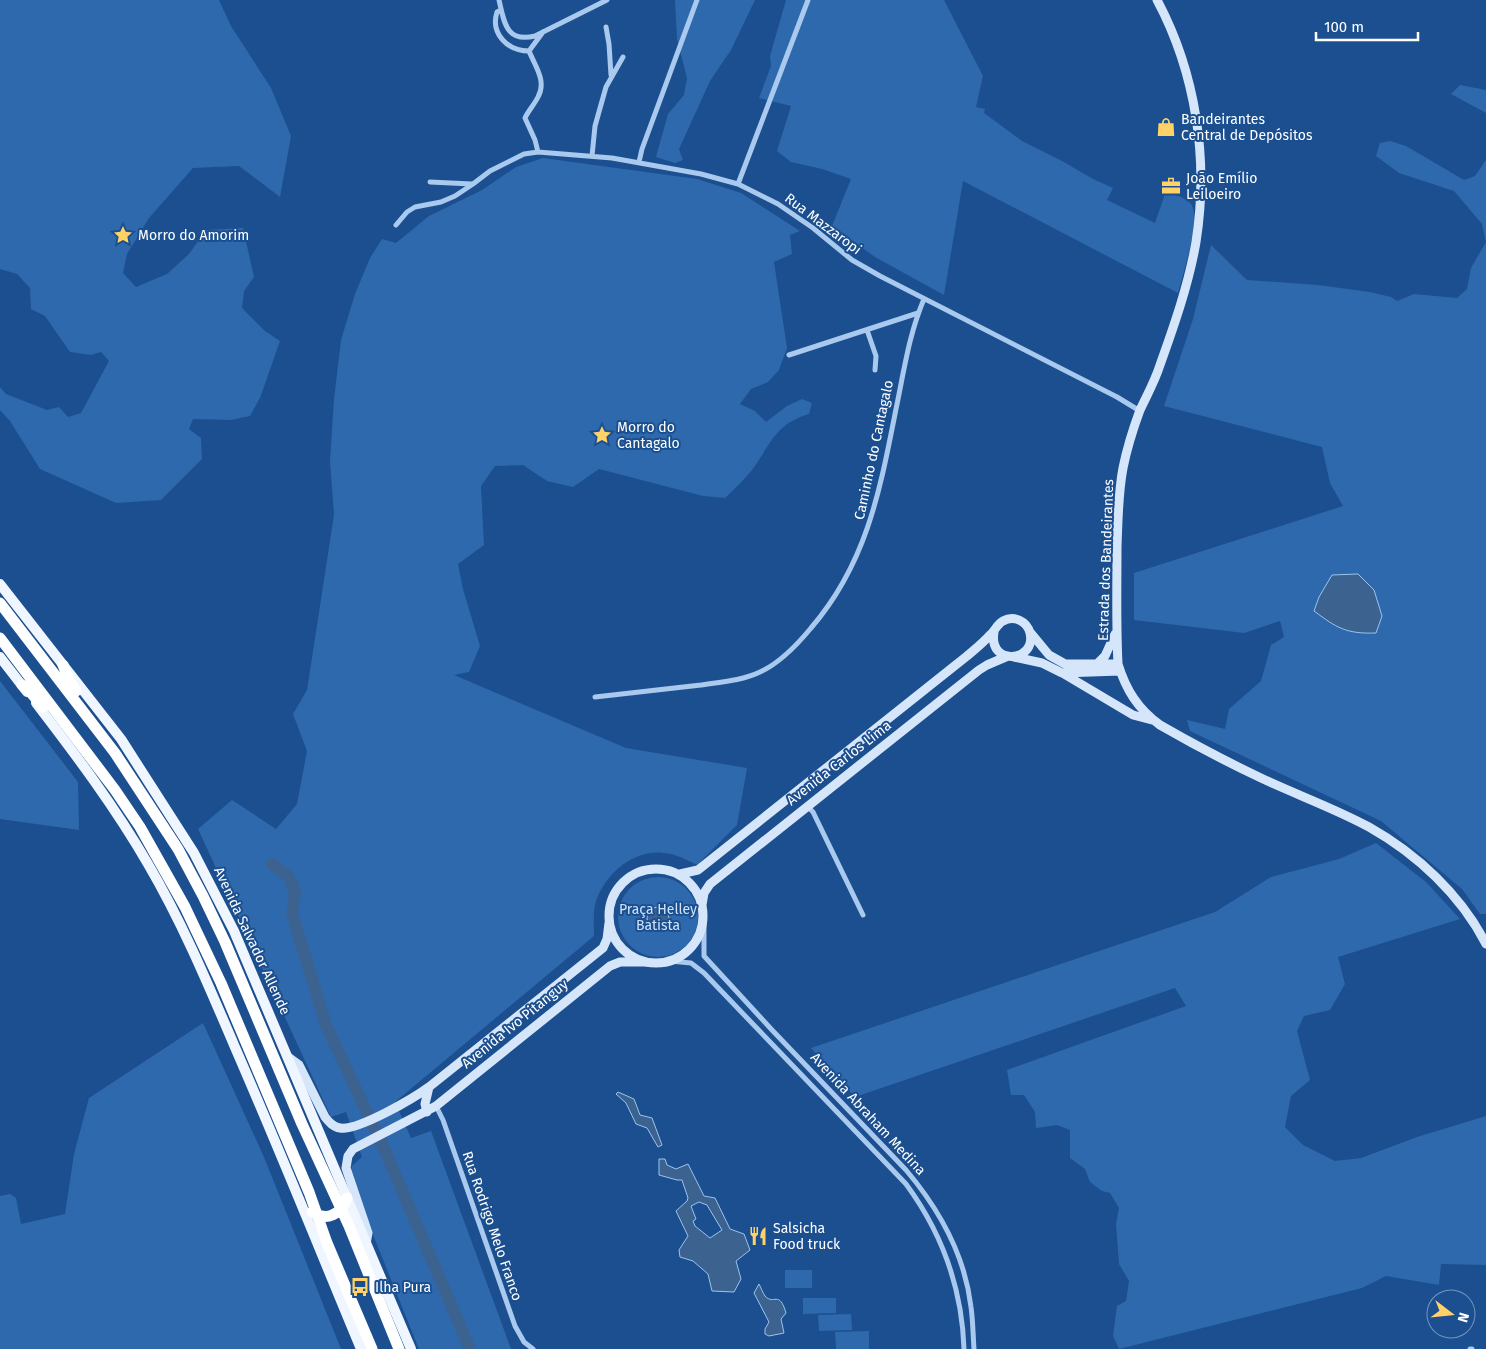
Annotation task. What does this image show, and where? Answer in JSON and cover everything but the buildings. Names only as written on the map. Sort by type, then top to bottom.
[{"type":"highway","name":"Avenida Salvador Allende","points":[[0,604],[115,753],[178,849],[203,896],[229,952],[302,1124],[342,1209],[399,1349]]},
{"type":"highway","points":[[0,638],[116,790],[159,858],[198,934],[228,1001],[372,1349]]},
{"type":"highway","points":[[62,665],[69,680],[115,746],[115,753]]},
{"type":"highway","points":[[22,685],[32,694],[108,786],[116,790]]},
{"type":"highway","points":[[279,1148],[286,1154],[308,1209],[317,1216],[330,1216],[337,1213],[342,1209],[346,1198]]},
{"type":"main road","name":"Avenida Salvador Allende","points":[[0,584],[121,739],[194,853],[234,931],[411,1349]]},
{"type":"main road","points":[[0,657],[93,779],[153,873],[197,959],[279,1148],[362,1349]]},
{"type":"street","points":[[499,0],[509,31],[518,37],[529,37],[543,32],[607,0]]},
{"type":"street","points":[[640,162],[642,149],[697,0]]},
{"type":"street","points":[[738,184],[808,0]]},
{"type":"street","name":"Estrada dos Bandeirantes","points":[[1157,0],[1176,40],[1184,63],[1190,90],[1200,157],[1200,196],[1196,242],[1185,286],[1160,366],[1140,411],[1128,448],[1120,486],[1116,632],[1119,667],[1134,701],[1153,720],[1252,774],[1354,820],[1388,839],[1424,866],[1439,880],[1462,908],[1486,944]]},
{"type":"street","points":[[502,10],[498,12],[495,18],[498,36],[515,50],[529,51]]},
{"type":"street","points":[[606,27],[611,75]]},
{"type":"street","points":[[529,51],[543,32]]},
{"type":"street","points":[[529,51],[541,79],[541,88],[537,99],[524,118],[535,140],[538,152]]},
{"type":"street","points":[[592,156],[598,113],[606,87],[611,75],[623,57]]},
{"type":"street","name":"Rua Mazzaropi","points":[[396,225],[407,212],[415,207],[441,202],[514,158],[538,152],[640,162],[710,176],[738,184],[778,204],[813,228],[852,260],[924,299],[1108,392],[1140,411]]},
{"type":"street","points":[[430,182],[473,184]]},
{"type":"street","name":"Caminho do Cantagalo","points":[[595,697],[731,681],[760,672],[775,664],[799,642],[821,617],[852,567],[870,525],[895,416],[906,354],[924,299]]},
{"type":"street","points":[[790,354],[918,313]]},
{"type":"street","points":[[867,330],[876,356],[874,370]]},
{"type":"street","name":"Avenida Carlos Lima","points":[[680,874],[698,870],[967,656],[994,632],[998,624],[1010,618],[1023,622],[1049,655],[1056,660],[1065,664],[1119,667]]},
{"type":"street","points":[[994,632],[993,642],[1002,654],[1042,664],[1062,673],[1133,715],[1153,720]]},
{"type":"street","name":"Avenida Carlos Lima","points":[[702,904],[704,894],[710,884],[979,670],[987,665],[1023,654],[1031,638],[1030,632]]},
{"type":"street","points":[[1096,665],[1105,656],[1116,632]]},
{"type":"street","points":[[1062,673],[1119,667]]},
{"type":"street","points":[[807,806],[813,812],[863,915]]},
{"type":"street","points":[[655,868],[680,874],[694,887],[702,904],[704,921],[694,945],[670,961],[656,964],[634,958],[618,944],[609,923],[609,910],[613,897],[620,885],[630,876],[642,870],[655,868]]},
{"type":"street","name":"Avenida Abraham Medina","points":[[704,921],[704,956],[906,1170],[940,1218],[954,1247],[967,1286],[971,1306],[974,1349]]},
{"type":"street","name":"Avenida Ivo Pitanguy","points":[[288,1057],[299,1065],[329,1123],[339,1128],[349,1128],[402,1106],[430,1087],[603,948],[607,939],[609,923]]},
{"type":"street","name":"Avenida Abraham Medina","points":[[670,961],[691,964],[704,973],[906,1184],[922,1207],[944,1248],[954,1279],[960,1308],[964,1349]]},
{"type":"street","name":"Avenida Ivo Pitanguy","points":[[366,1244],[368,1233],[346,1168],[348,1156],[357,1146],[407,1123],[436,1106],[610,966],[620,962],[645,962]]},
{"type":"street","points":[[427,1112],[425,1104],[430,1087]]},
{"type":"street","name":"Rua Rodrigo Melo Franco","points":[[436,1106],[443,1120],[515,1326],[524,1342],[533,1349]]},
{"type":"green space","points":[[0,0],[219,0],[231,26],[271,88],[291,136],[280,197],[239,166],[193,168],[149,218],[127,254],[123,273],[136,287],[167,274],[189,254],[206,230],[243,228],[254,277],[244,291],[242,308],[265,331],[280,341],[260,398],[250,416],[231,420],[193,419],[189,429],[201,438],[202,459],[161,500],[116,503],[40,469],[10,421],[0,410],[0,387],[6,394],[47,410],[59,407],[68,417],[81,413],[109,361],[101,352],[91,355],[70,352],[45,316],[31,309],[30,288],[17,274],[0,269]]},
{"type":"green space","points":[[675,0],[755,0],[731,50],[710,81],[679,149],[683,160],[675,163],[656,157],[668,114],[684,95],[687,78],[677,39]]},
{"type":"green space","points":[[786,0],[944,0],[983,76],[976,107],[985,109],[984,113],[1022,141],[1113,188],[1107,200],[1155,223],[1166,191],[1182,197],[1190,203],[1193,209],[1193,232],[1178,293],[963,181],[944,295],[875,257],[832,226],[851,179],[822,169],[791,162],[777,151],[791,106],[759,98],[771,66],[770,56]]},
{"type":"green space","points":[[1460,85],[1486,90],[1486,113],[1451,94]]},
{"type":"green space","points":[[1390,141],[1406,146],[1464,180],[1475,176],[1486,160],[1486,242],[1482,224],[1454,191],[1399,173],[1376,156],[1380,143]]},
{"type":"green space","points":[[543,158],[697,179],[741,193],[800,231],[790,235],[792,254],[774,262],[787,348],[779,370],[768,382],[751,389],[740,404],[755,411],[766,422],[787,406],[802,399],[812,403],[809,414],[788,423],[781,429],[769,443],[752,470],[725,498],[703,496],[599,469],[573,487],[547,481],[523,465],[495,466],[481,486],[484,545],[458,564],[463,589],[480,646],[469,672],[454,675],[626,748],[747,768],[737,825],[697,865],[673,855],[652,853],[641,855],[620,867],[599,894],[594,909],[594,936],[395,1102],[411,1138],[431,1131],[511,1349],[419,1349],[349,1175],[352,1166],[362,1157],[346,1112],[331,1117],[198,829],[232,800],[276,829],[297,804],[307,751],[293,714],[307,690],[334,515],[330,461],[334,399],[341,340],[355,294],[370,258],[382,239],[396,243],[429,216],[482,190],[516,167]]},
{"type":"green space","points":[[1486,242],[1486,914],[1480,914],[1462,889],[1381,821],[1190,731],[1187,720],[1225,729],[1229,709],[1261,681],[1271,645],[1284,637],[1280,621],[1244,633],[1134,620],[1134,573],[1343,506],[1330,483],[1322,447],[1164,406],[1193,319],[1211,245],[1247,280],[1318,285],[1370,292],[1391,297],[1397,301],[1414,294],[1457,298],[1467,289],[1471,268]]},
{"type":"green space","points":[[0,681],[78,782],[79,830],[0,819]]},
{"type":"green space","points":[[1376,843],[1426,882],[1460,919],[1338,957],[1345,984],[1330,1010],[1304,1016],[1297,1031],[1310,1080],[1291,1096],[1285,1127],[1303,1145],[1335,1161],[1361,1158],[1417,1137],[1486,1116],[1486,1265],[1441,1264],[1439,1285],[1386,1276],[1362,1288],[1119,1349],[1113,1336],[1117,1306],[1126,1301],[1129,1281],[1119,1264],[1116,1224],[1119,1208],[1110,1193],[1102,1191],[1090,1182],[1085,1169],[1070,1158],[1070,1130],[1057,1125],[1036,1128],[1035,1112],[1024,1095],[1011,1095],[1007,1070],[1186,1006],[1175,988],[855,1097],[811,1048],[1215,912],[1271,877],[1339,859]]},
{"type":"green space","name":"Praça Helley Batista","points":[[650,877],[666,877],[687,888],[698,909],[698,925],[687,946],[666,957],[650,957],[636,951],[624,939],[618,925],[618,909],[624,895],[636,883]]},
{"type":"green space","points":[[203,1023],[264,1157],[341,1349],[0,1349],[0,1196],[10,1194],[16,1198],[21,1224],[65,1214],[74,1154],[89,1098]]},
{"type":"green space","points":[[785,1270],[812,1270],[812,1288],[785,1288]]},
{"type":"green space","points":[[803,1298],[836,1298],[836,1313],[803,1314]]},
{"type":"green space","points":[[851,1314],[852,1330],[819,1331],[818,1315]]},
{"type":"green space","points":[[869,1331],[869,1349],[836,1349],[835,1332]]},
{"type":"shaded area","points":[[1358,574],[1374,590],[1382,616],[1376,633],[1342,629],[1314,611],[1319,597],[1332,575]]},
{"type":"shaded area","points":[[658,907],[666,910],[669,918],[666,926],[658,929],[650,926],[647,918],[650,910]]},
{"type":"shaded area","points":[[618,1092],[634,1099],[640,1115],[652,1118],[662,1145],[658,1147],[647,1128],[636,1124],[626,1103],[616,1094]]},
{"type":"shaded area","points":[[659,1159],[665,1159],[667,1165],[676,1169],[688,1164],[704,1196],[715,1198],[730,1229],[744,1234],[750,1250],[736,1261],[741,1279],[734,1292],[712,1291],[708,1274],[693,1261],[680,1257],[679,1250],[688,1236],[676,1211],[688,1198],[682,1180],[659,1175]],"holes":[[[699,1202],[707,1205],[722,1230],[710,1238],[695,1226],[693,1221],[696,1219],[691,1206]]]},
{"type":"shaded area","points":[[759,1284],[768,1299],[776,1299],[781,1302],[786,1313],[781,1319],[784,1333],[769,1336],[765,1334],[765,1329],[769,1322],[754,1293]]},
{"type":"waterway","points":[[272,864],[289,877],[295,893],[292,913],[326,1025],[386,1153],[470,1349]]},
{"type":"place","name":"Bandeirantes Central de Depósitos","points":[[1166,127]]},
{"type":"place","name":"João Emílio Leiloeiro","points":[[1171,186]]},
{"type":"place","name":"Morro do Amorim","points":[[123,235]]},
{"type":"place","name":"Morro do Cantagalo","points":[[602,435]]},
{"type":"place","name":"Salsicha Food truck","points":[[758,1236]]},
{"type":"place","name":"Ilha Pura","points":[[360,1287]]}]
